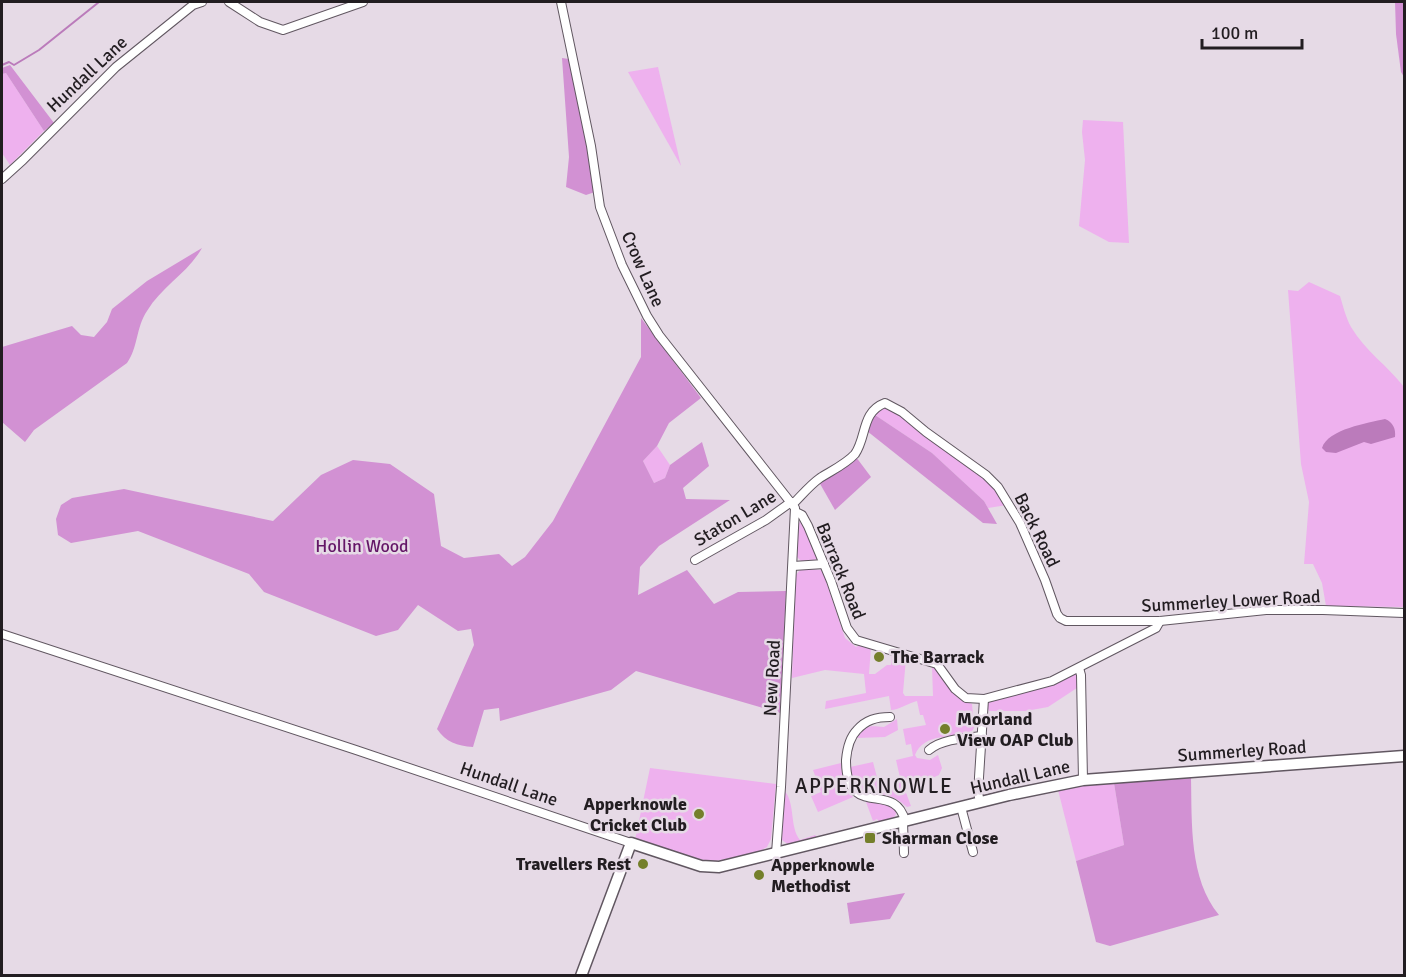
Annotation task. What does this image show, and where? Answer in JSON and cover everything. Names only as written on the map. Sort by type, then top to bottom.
[{"type":"street","name":"Hundall Lane","points":[[2,179],[116,67],[194,5],[202,2]]},
{"type":"street","points":[[229,2],[260,22],[282,30],[363,2]]},
{"type":"street","name":"Crow Lane","points":[[561,2],[591,146],[598,197],[622,265],[659,335],[793,506]]},
{"type":"street","name":"Staton Lane","points":[[695,560],[793,506],[818,480],[856,453],[864,425],[871,413],[885,403]]},
{"type":"street","name":"Back Road","points":[[885,403],[902,412],[986,475],[998,487],[1020,523],[1060,618]]},
{"type":"street","name":"Barrack Road","points":[[793,506],[805,520],[847,628],[856,640],[937,664],[961,695],[972,700],[984,699]]},
{"type":"street","name":"New Road","points":[[776,853],[793,566],[793,506]]},
{"type":"street","points":[[793,566],[824,564]]},
{"type":"street","name":"Summerley Lower Road","points":[[1060,618],[1075,621],[1160,621],[1266,610],[1404,614]]},
{"type":"street","points":[[980,802],[978,793],[984,699],[1052,681],[1156,628],[1160,621]]},
{"type":"street","name":"Hundall Lane","points":[[2,634],[708,868],[980,802],[1083,780]]},
{"type":"street","points":[[1079,668],[1083,780]]},
{"type":"street","points":[[886,719],[869,721],[854,733],[847,753],[847,779],[858,795],[896,804],[902,812],[904,821],[904,853]]},
{"type":"street","points":[[929,750],[943,742],[982,736]]},
{"type":"street","name":"Summerley Road","points":[[1083,780],[1404,756]]},
{"type":"street","points":[[961,807],[973,852]]},
{"type":"street","points":[[581,975],[631,843]]},
{"type":"shaded area","points":[[658,67],[681,166],[628,72]]},
{"type":"shaded area","points":[[6,73],[44,131],[10,165],[2,153],[2,74]]},
{"type":"shaded area","points":[[1083,120],[1123,122],[1129,243],[1109,242],[1079,226],[1085,160]]},
{"type":"shaded area","points":[[1309,282],[1340,296],[1348,320],[1357,336],[1404,387],[1404,607],[1326,606],[1322,583],[1313,564],[1304,564],[1309,502],[1301,464],[1288,290],[1298,291]]},
{"type":"shaded area","points":[[884,407],[897,412],[990,482],[1007,505],[988,508],[984,501],[932,453],[875,415]]},
{"type":"shaded area","points":[[1385,419],[1393,426],[1395,437],[1371,444],[1364,442],[1336,453],[1326,452],[1322,448],[1326,441],[1340,432]]},
{"type":"shaded area","points":[[657,446],[670,465],[665,478],[654,483],[643,461]]},
{"type":"shaded area","points":[[800,522],[805,527],[817,559],[803,563],[797,557],[798,524]]},
{"type":"shaded area","points":[[801,569],[821,570],[845,638],[856,647],[860,645],[871,647],[869,674],[875,674],[887,665],[891,665],[892,653],[906,658],[903,693],[905,696],[933,696],[932,667],[935,667],[958,698],[972,704],[974,728],[972,731],[932,739],[919,748],[915,755],[917,758],[930,760],[938,755],[942,768],[939,775],[905,790],[911,806],[907,807],[889,796],[861,790],[854,783],[850,767],[873,762],[880,789],[901,782],[896,760],[913,756],[911,744],[906,745],[903,729],[926,725],[923,715],[920,715],[917,701],[891,710],[889,696],[825,709],[826,701],[866,693],[864,674],[825,670],[792,678],[795,576]]},
{"type":"shaded area","points":[[1078,674],[1080,686],[1048,707],[1026,711],[989,711],[986,703],[988,700]]},
{"type":"shaded area","points":[[897,719],[898,730],[885,737],[857,738],[866,728],[884,727]]},
{"type":"shaded area","points":[[841,763],[843,783],[853,797],[818,812],[811,796],[821,792],[813,770]]},
{"type":"shaded area","name":"Apperknowle Cricket Club","points":[[650,768],[776,784],[771,839],[767,847],[756,853],[710,862],[635,840]]},
{"type":"shaded area","points":[[1090,783],[1114,783],[1124,845],[1076,861],[1058,790]]},
{"type":"shaded area","points":[[784,790],[790,802],[800,840],[815,835],[818,838],[789,845],[782,840]]},
{"type":"shaded area","points":[[866,802],[890,805],[896,810],[896,814],[894,817],[879,822],[877,819],[873,821]]},
{"type":"green space","points":[[1395,2],[1404,2],[1404,77],[1401,72],[1396,34]]},
{"type":"green space","points":[[562,58],[569,59],[582,111],[595,192],[586,195],[566,187],[569,157]]},
{"type":"green space","points":[[10,65],[54,123],[44,131],[6,73],[2,74],[2,68]]},
{"type":"green space","points":[[202,248],[190,265],[153,302],[143,317],[131,357],[127,363],[34,430],[25,442],[2,422],[2,347],[72,326],[81,335],[94,337],[107,322],[112,309],[147,281]]},
{"type":"green space","name":"Hollin Wood","points":[[641,318],[701,398],[669,423],[657,446],[643,461],[654,483],[665,478],[670,465],[702,442],[709,466],[683,488],[686,499],[730,500],[659,546],[640,567],[638,595],[687,570],[714,604],[738,592],[786,591],[780,713],[636,671],[611,690],[500,721],[499,708],[484,710],[473,747],[462,746],[448,740],[437,729],[474,645],[471,629],[458,631],[418,605],[398,630],[376,636],[264,592],[249,574],[138,531],[71,543],[58,535],[56,519],[61,505],[72,498],[124,489],[273,521],[321,475],[353,460],[390,464],[434,494],[441,546],[464,558],[499,554],[512,566],[525,557],[553,521],[641,357]]},
{"type":"green space","points":[[875,415],[932,453],[984,501],[997,524],[983,523],[867,431]]},
{"type":"green space","points":[[856,457],[871,477],[835,510],[819,482]]},
{"type":"green space","points":[[1191,778],[1192,832],[1197,868],[1209,901],[1219,915],[1110,946],[1096,942],[1076,861],[1124,845],[1114,783]]},
{"type":"green space","points":[[905,893],[890,919],[850,924],[847,903]]},
{"type":"waterway","points":[[2,65],[9,62],[14,65],[39,50],[99,2]]},
{"type":"place","name":"The Barrack","points":[[879,657]]},
{"type":"place","name":"Moorland View OAP Club","points":[[945,729]]},
{"type":"place","name":"Apperknowle Cricket Club","points":[[699,814]]},
{"type":"place","name":"Sharman Close","points":[[870,838]]},
{"type":"place","name":"Travellers Rest","points":[[643,864]]},
{"type":"place","name":"Apperknowle Methodist","points":[[759,875]]},
{"type":"district","name":"APPERKNOWLE","points":[[874,786]]}]
